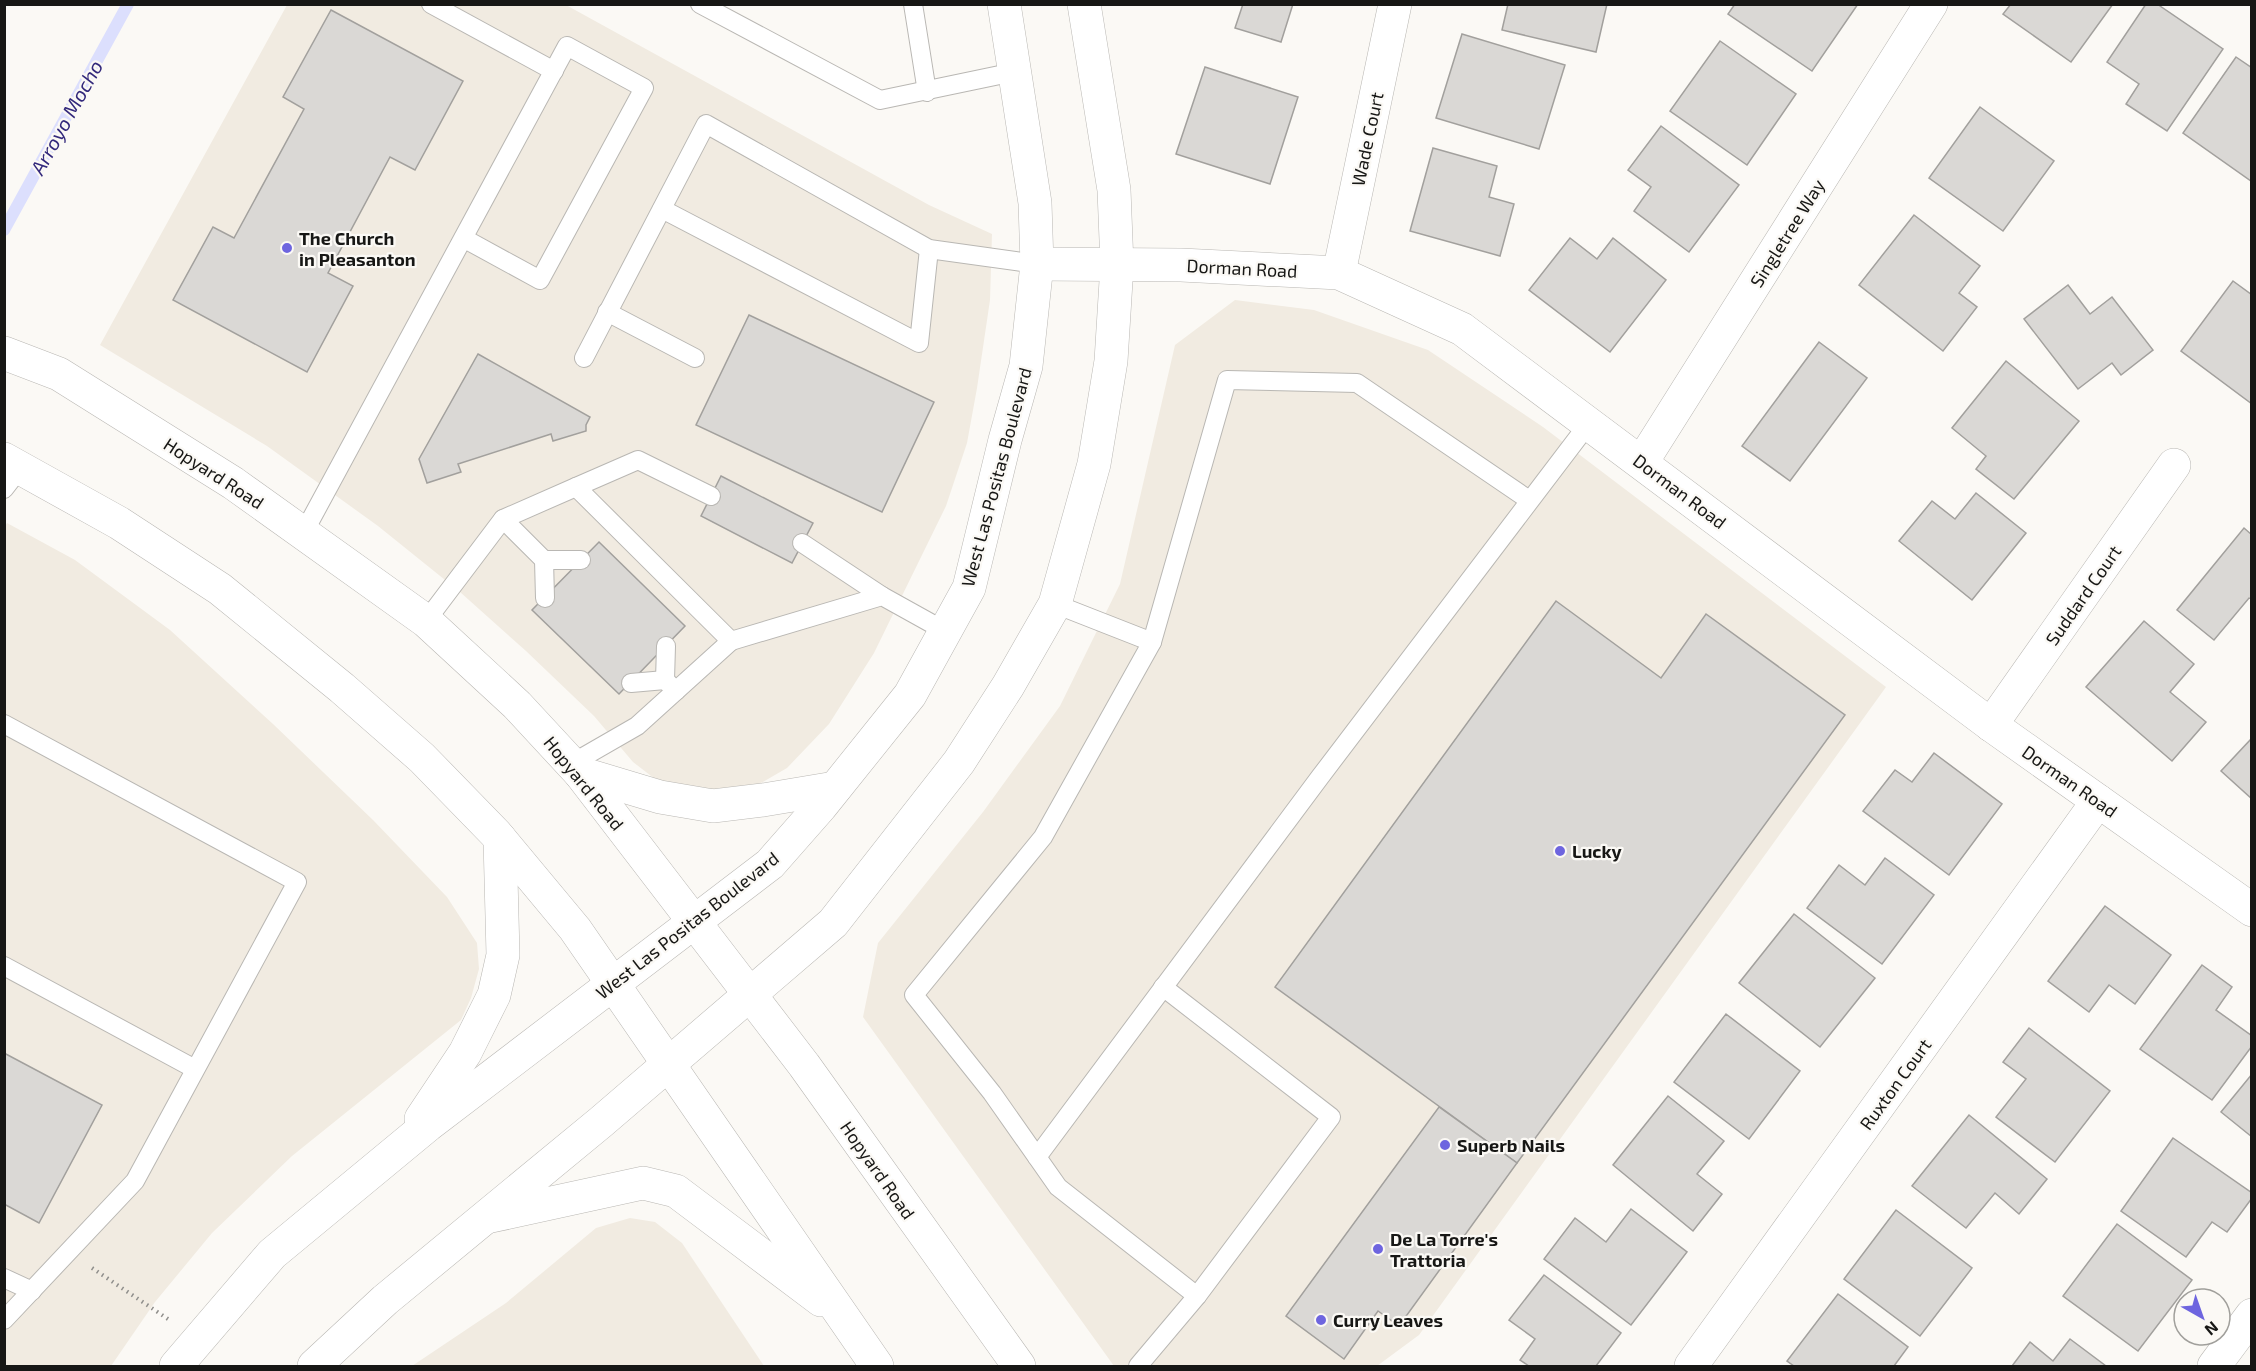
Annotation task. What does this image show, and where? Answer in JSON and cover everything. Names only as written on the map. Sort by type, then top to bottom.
[{"type":"main road","name":"West Las Positas Boulevard","points":[[176,1366],[272,1254],[405,1145],[770,864],[910,695],[969,588],[1005,440],[1026,366],[1037,264],[1035,203],[1004,4]]},
{"type":"main road","points":[[314,1366],[385,1300],[669,1064],[833,923],[959,762],[1008,686],[1055,604],[1094,464],[1111,361],[1117,265],[1114,190],[1084,4]]},
{"type":"main road","name":"Wade Court","points":[[1339,273],[1395,4]]},
{"type":"main road","name":"Singletree Way","points":[[1642,462],[1931,4]]},
{"type":"main road","name":"Dorman Road","points":[[1037,264],[1181,265],[1339,273],[1462,329],[1991,725],[2252,910]]},
{"type":"main road","name":"Hopyard Road","points":[[4,353],[59,374],[233,483],[426,621],[518,705],[576,768],[804,1065],[1019,1366]]},
{"type":"main road","name":"Suddard Court","points":[[1991,725],[2174,465]]},
{"type":"main road","points":[[10,469],[119,523],[220,589],[342,688],[422,758],[500,839],[575,929],[877,1366]]},
{"type":"main road","points":[[576,768],[660,797],[713,806],[835,788]]},
{"type":"main road","name":"Ruxton Court","points":[[1691,1366],[2098,801]]},
{"type":"main road","points":[[405,1145],[465,1053],[494,995],[502,955],[500,839]]},
{"type":"main road","points":[[483,1218],[643,1183],[676,1191],[842,1316]]},
{"type":"main road","points":[[2214,1366],[2252,1315]]},
{"type":"lane","points":[[431,4],[554,71]]},
{"type":"lane","points":[[700,4],[880,100],[1014,72]]},
{"type":"lane","points":[[913,4],[927,92]]},
{"type":"lane","points":[[303,534],[463,238],[554,71],[567,46],[644,88],[540,280],[463,238]]},
{"type":"lane","points":[[584,358],[706,124],[929,249],[1037,264]]},
{"type":"lane","points":[[662,209],[919,343],[929,249]]},
{"type":"lane","points":[[607,312],[695,357]]},
{"type":"lane","points":[[1197,1296],[1058,1187],[992,1093],[914,995],[1043,837],[1152,642],[1227,380],[1358,383],[1529,500]]},
{"type":"lane","points":[[1037,1157],[1589,423]]},
{"type":"lane","points":[[426,621],[502,519],[638,460],[711,496]]},
{"type":"lane","points":[[576,487],[731,641]]},
{"type":"lane","points":[[502,519],[543,560],[544,598]]},
{"type":"lane","points":[[802,543],[882,596],[945,631]]},
{"type":"lane","points":[[543,560],[581,560]]},
{"type":"lane","points":[[576,768],[637,726],[670,686],[731,641],[882,596]]},
{"type":"lane","points":[[1055,604],[1152,642]]},
{"type":"lane","points":[[666,646],[670,686]]},
{"type":"lane","points":[[631,683],[670,686]]},
{"type":"lane","points":[[4,724],[297,882],[135,1181],[4,1320]]},
{"type":"lane","points":[[4,966],[195,1069]]},
{"type":"lane","points":[[1138,1366],[1197,1296],[1331,1117],[1163,987]]},
{"type":"lane","points":[[4,1278],[32,1291]]},
{"type":"path","points":[[67,1254],[101,1273],[198,1340]]},
{"type":"shaded area","points":[[287,5],[566,5],[929,205],[992,234],[990,300],[977,388],[967,443],[946,506],[874,653],[829,724],[787,768],[754,787],[723,796],[659,782],[633,762],[594,716],[526,651],[460,592],[378,526],[267,446],[100,345]]},
{"type":"shaded area","points":[[1235,300],[1314,310],[1428,350],[1543,427],[1886,687],[1419,1335],[1377,1366],[1114,1366],[863,1017],[878,943],[983,812],[1060,706],[1120,584],[1175,345]]},
{"type":"shaded area","points":[[7,523],[75,560],[170,630],[373,820],[447,897],[477,943],[479,969],[471,998],[461,1020],[292,1156],[212,1233],[155,1302],[111,1366],[5,1366],[4,528]]},
{"type":"shaded area","points":[[630,1218],[655,1222],[682,1243],[764,1366],[412,1366],[506,1303],[596,1228]]},
{"type":"building","points":[[1243,4],[1293,4],[1281,42],[1235,28]]},
{"type":"building","points":[[1508,4],[1607,4],[1596,52],[1502,30]]},
{"type":"building","points":[[1735,4],[1858,4],[1812,71],[1728,14]]},
{"type":"building","points":[[2011,4],[2113,4],[2071,62],[2003,14]]},
{"type":"building","points":[[2146,4],[2157,4],[2223,49],[2167,131],[2126,104],[2139,84],[2107,62]]},
{"type":"building","points":[[331,10],[463,81],[415,170],[390,157],[328,273],[353,286],[307,372],[173,300],[213,227],[234,238],[304,109],[283,97]]},
{"type":"building","points":[[1462,34],[1565,65],[1539,149],[1436,118]]},
{"type":"building","points":[[1720,41],[1796,94],[1747,165],[1670,111]]},
{"type":"building","points":[[2236,57],[2252,68],[2251,181],[2183,133]]},
{"type":"building","points":[[1205,67],[1298,97],[1270,184],[1176,154]]},
{"type":"building","points":[[1980,107],[2054,161],[2003,231],[1929,178]]},
{"type":"building","points":[[1661,126],[1739,185],[1689,252],[1634,211],[1651,187],[1628,170]]},
{"type":"building","points":[[1433,148],[1497,166],[1489,197],[1514,204],[1500,256],[1410,231]]},
{"type":"building","points":[[1914,215],[1980,266],[1959,293],[1977,307],[1943,351],[1859,285]]},
{"type":"building","points":[[1570,238],[1597,259],[1613,238],[1666,280],[1610,352],[1529,290]]},
{"type":"building","points":[[2233,281],[2252,295],[2252,404],[2181,351]]},
{"type":"building","points":[[2068,285],[2090,314],[2112,297],[2153,350],[2121,375],[2112,363],[2078,389],[2024,319]]},
{"type":"building","points":[[749,315],[934,402],[882,512],[696,425]]},
{"type":"building","points":[[1819,342],[1867,378],[1790,481],[1742,446]]},
{"type":"building","points":[[478,354],[590,417],[586,431],[553,441],[551,434],[458,464],[461,472],[427,483],[419,459]]},
{"type":"building","points":[[2006,361],[2079,421],[2014,499],[1976,469],[1986,456],[1952,428]]},
{"type":"building","points":[[721,476],[813,523],[792,563],[701,516]]},
{"type":"building","points":[[1976,493],[2026,533],[1972,600],[1899,541],[1932,501],[1955,519]]},
{"type":"building","points":[[2244,528],[2252,535],[2252,599],[2249,598],[2214,640],[2177,610]]},
{"type":"building","points":[[599,542],[685,626],[619,694],[532,610]]},
{"type":"building","name":"Lucky","points":[[1556,601],[1661,678],[1706,614],[1845,715],[1517,1163],[1275,987]]},
{"type":"building","points":[[2144,621],[2194,664],[2170,692],[2206,722],[2172,761],[2086,687]]},
{"type":"building","points":[[2252,738],[2252,799],[2221,771]]},
{"type":"building","points":[[1934,753],[2002,804],[1949,875],[1863,811],[1895,770],[1912,782]]},
{"type":"building","points":[[1885,858],[1934,895],[1882,964],[1807,908],[1839,865],[1865,885]]},
{"type":"building","points":[[2105,906],[2171,955],[2135,1004],[2109,985],[2089,1012],[2048,981]]},
{"type":"building","points":[[1794,914],[1875,978],[1820,1047],[1739,983]]},
{"type":"building","points":[[2202,965],[2232,987],[2216,1010],[2252,1036],[2252,1046],[2212,1100],[2140,1049]]},
{"type":"building","points":[[1726,1014],[1800,1071],[1749,1139],[1674,1082]]},
{"type":"building","points":[[2029,1028],[2110,1091],[2055,1162],[1996,1117],[2026,1079],[2003,1062]]},
{"type":"building","points":[[4,1053],[102,1105],[39,1223],[4,1204]]},
{"type":"building","points":[[2252,1074],[2252,1137],[2221,1112]]},
{"type":"building","points":[[1668,1096],[1724,1141],[1697,1174],[1722,1194],[1693,1231],[1613,1165]]},
{"type":"building","points":[[1439,1107],[1517,1163],[1399,1326],[1378,1311],[1344,1359],[1286,1316]]},
{"type":"building","points":[[1969,1115],[2047,1179],[2019,1214],[1995,1193],[1966,1228],[1912,1186]]},
{"type":"building","points":[[2173,1138],[2252,1193],[2252,1198],[2227,1232],[2212,1222],[2186,1257],[2121,1211]]},
{"type":"building","points":[[1631,1209],[1687,1252],[1631,1325],[1544,1259],[1575,1218],[1606,1242]]},
{"type":"building","points":[[1896,1210],[1972,1268],[1920,1336],[1844,1279]]},
{"type":"building","points":[[2117,1224],[2192,1280],[2187,1287],[2172,1287],[2172,1306],[2138,1351],[2063,1296]]},
{"type":"building","points":[[1544,1275],[1621,1333],[1596,1366],[1529,1366],[1520,1360],[1535,1339],[1509,1320]]},
{"type":"building","points":[[1838,1294],[1908,1347],[1894,1366],[1794,1366],[1787,1361]]},
{"type":"building","points":[[2070,1339],[2106,1366],[2012,1366],[2030,1342],[2053,1361]]},
{"type":"waterway","name":"Arroyo Mocho","points":[[4,230],[128,4]]},
{"type":"place","name":"The Church in Pleasanton","points":[[287,248]]},
{"type":"place","name":"Lucky","points":[[1560,851]]},
{"type":"place","name":"Superb Nails","points":[[1445,1145]]},
{"type":"place","name":"De La Torre's Trattoria","points":[[1378,1249]]},
{"type":"place","name":"Curry Leaves","points":[[1321,1320]]}]
